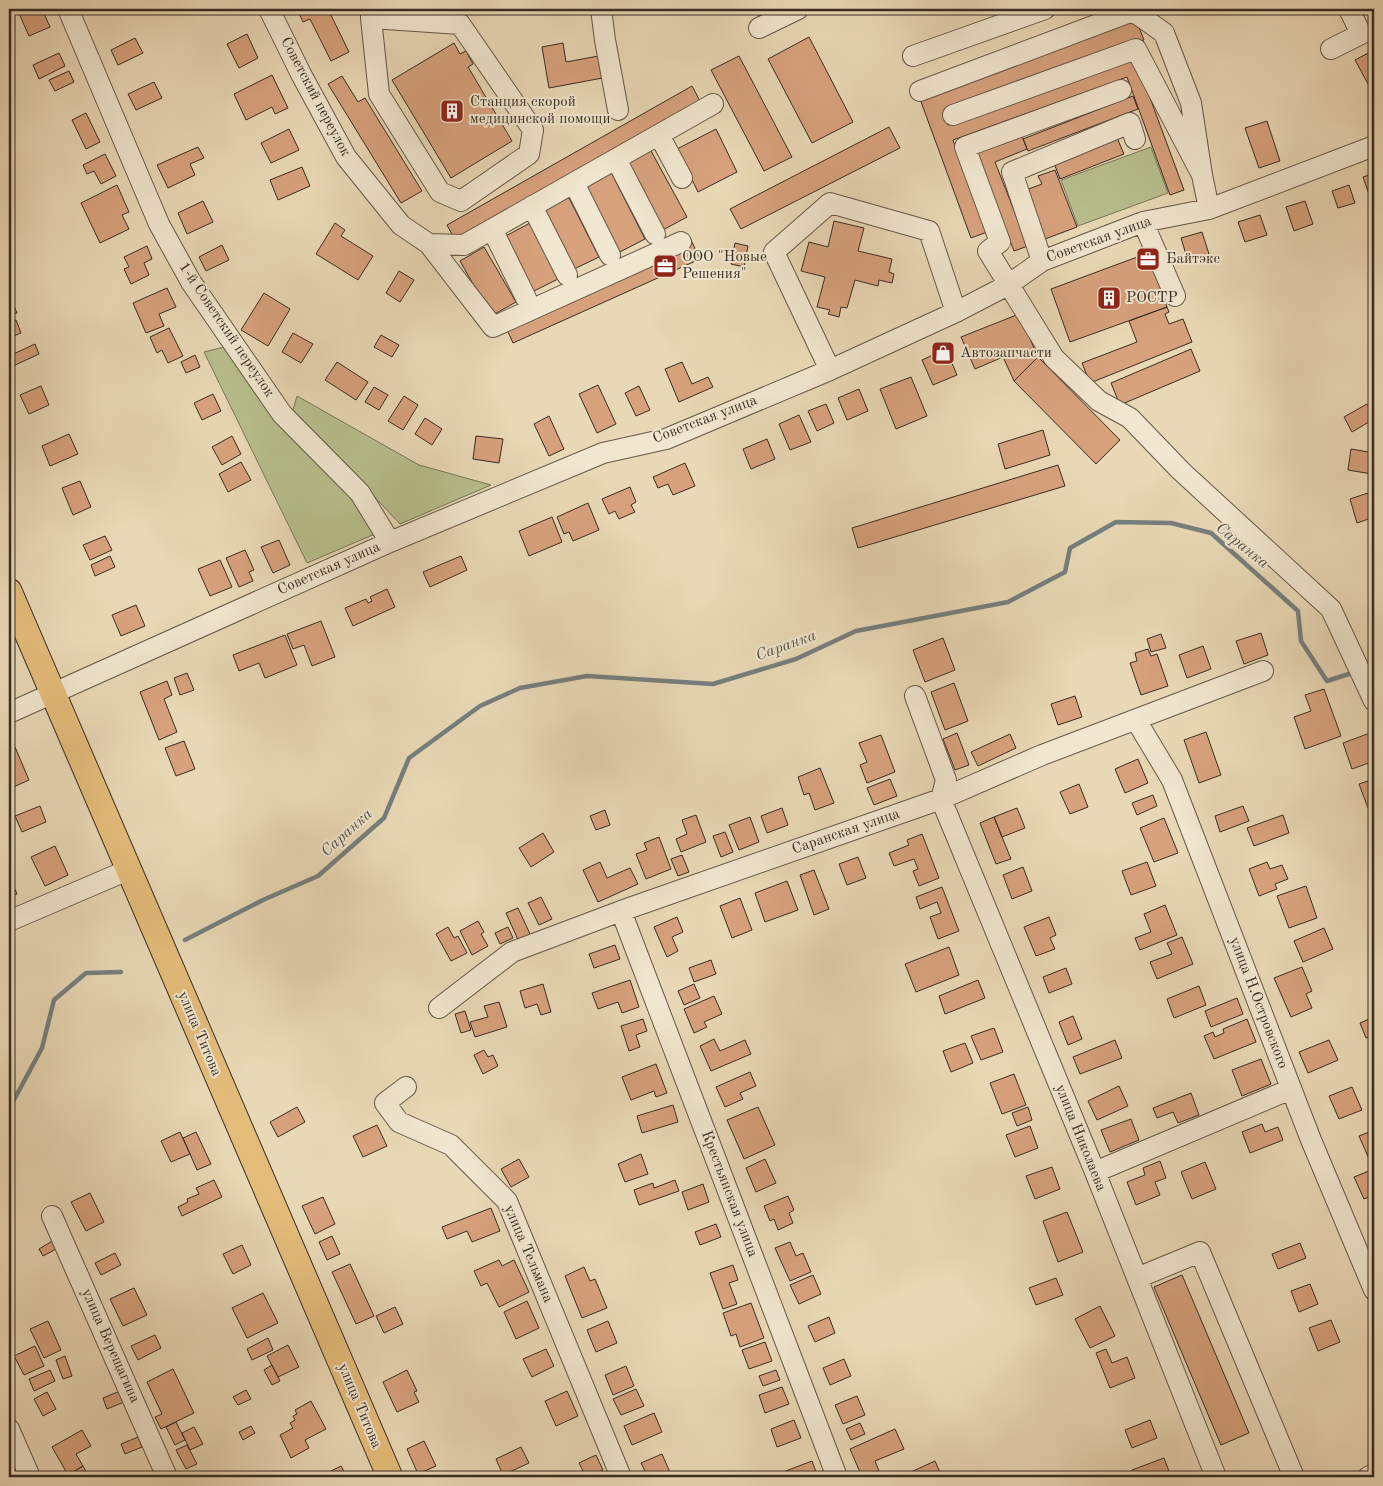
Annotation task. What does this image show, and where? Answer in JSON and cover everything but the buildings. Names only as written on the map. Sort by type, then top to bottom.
[{"type":"main road","name":"улица Титова","points":[[9,591],[390,1477]]},
{"type":"street","name":"1-й Советский переулок","points":[[68,9],[159,224],[191,282],[282,414],[360,493],[390,542]]},
{"type":"street","name":"Советский переулок","points":[[269,9],[301,74],[346,157],[402,225],[429,244],[493,327],[681,242]]},
{"type":"street","points":[[600,9],[618,110]]},
{"type":"street","points":[[759,28],[798,9]]},
{"type":"street","points":[[913,56],[1044,9]]},
{"type":"street","points":[[1155,9],[1191,103],[1208,209]]},
{"type":"street","points":[[1331,49],[1361,34],[1349,9]]},
{"type":"street","points":[[920,91],[1133,11],[1164,33]]},
{"type":"street","points":[[371,13],[460,24],[533,130],[529,154],[460,201],[440,192],[379,94],[371,13]]},
{"type":"street","points":[[953,115],[1136,48],[1202,176]]},
{"type":"street","points":[[1121,90],[965,147],[1000,242],[988,252],[1054,358],[1099,401],[1130,418],[1181,471],[1331,609],[1374,701]]},
{"type":"street","points":[[429,244],[464,245],[713,104]]},
{"type":"street","points":[[1042,260],[1012,172],[1130,123],[1135,139]]},
{"type":"street","points":[[659,135],[682,178]]},
{"type":"street","name":"Советская улица","points":[[9,713],[390,542],[603,453],[666,439],[830,370],[956,312],[1008,285],[1042,260],[1143,222],[1208,209],[1374,146]]},
{"type":"street","points":[[616,159],[655,234]]},
{"type":"street","points":[[574,183],[610,256]]},
{"type":"street","points":[[830,370],[774,252],[830,203],[928,231],[956,312]]},
{"type":"street","points":[[532,206],[567,275]]},
{"type":"street","points":[[1143,222],[1175,296]]},
{"type":"street","points":[[492,229],[526,298]]},
{"type":"street","name":"Саранская улица","points":[[439,1008],[512,952],[621,911],[941,799],[1042,755],[1263,671]]},
{"type":"street","points":[[915,696],[946,780],[941,799]]},
{"type":"street","name":"улица Н.Островского","points":[[1136,720],[1172,780],[1311,1140],[1374,1290]]},
{"type":"street","name":"улица Николаева","points":[[941,799],[1095,1172],[1216,1477]]},
{"type":"street","points":[[9,921],[128,870]]},
{"type":"street","name":"Крестьянская улица","points":[[621,911],[837,1477]]},
{"type":"street","name":"улица Тельмана","points":[[406,1087],[384,1103],[399,1122],[451,1145],[507,1201],[621,1477]]},
{"type":"street","points":[[1095,1172],[1291,1089]]},
{"type":"street","name":"улица Верещагина","points":[[52,1216],[167,1477]]},
{"type":"street","points":[[1137,1278],[1200,1252],[1294,1477]]},
{"type":"street","points":[[9,1429],[30,1477]]},
{"type":"street","points":[[1368,1477],[1374,1474]]},
{"type":"green space","points":[[1151,147],[1168,193],[1078,226],[1061,180]]},
{"type":"green space","points":[[224,347],[382,531],[307,563],[204,352]]},
{"type":"green space","points":[[297,396],[419,465],[491,485],[400,524],[293,410]]},
{"type":"waterway","name":"Саранка","points":[[185,940],[263,900],[318,876],[384,818],[409,758],[480,706],[520,688],[587,676],[713,684],[796,659],[856,631],[1008,602],[1065,572],[1070,548],[1116,522],[1171,523],[1211,533],[1298,611],[1301,641],[1327,681],[1355,672]]},
{"type":"waterway","name":"Саранка","points":[[1365,669],[1374,666]]},
{"type":"waterway","name":"Саранка","points":[[9,1109],[42,1048],[54,1000],[86,973],[121,972]]},
{"type":"place","name":"Станция скорой медицинской помощи","points":[[452,111]]},
{"type":"place","name":"Байтэкс","points":[[1148,259]]},
{"type":"place","name":"ООО \"Новые Решения\"","points":[[665,266]]},
{"type":"place","name":"РОСТР","points":[[1109,298]]},
{"type":"place","name":"Автозапчасти","points":[[943,353]]}]
